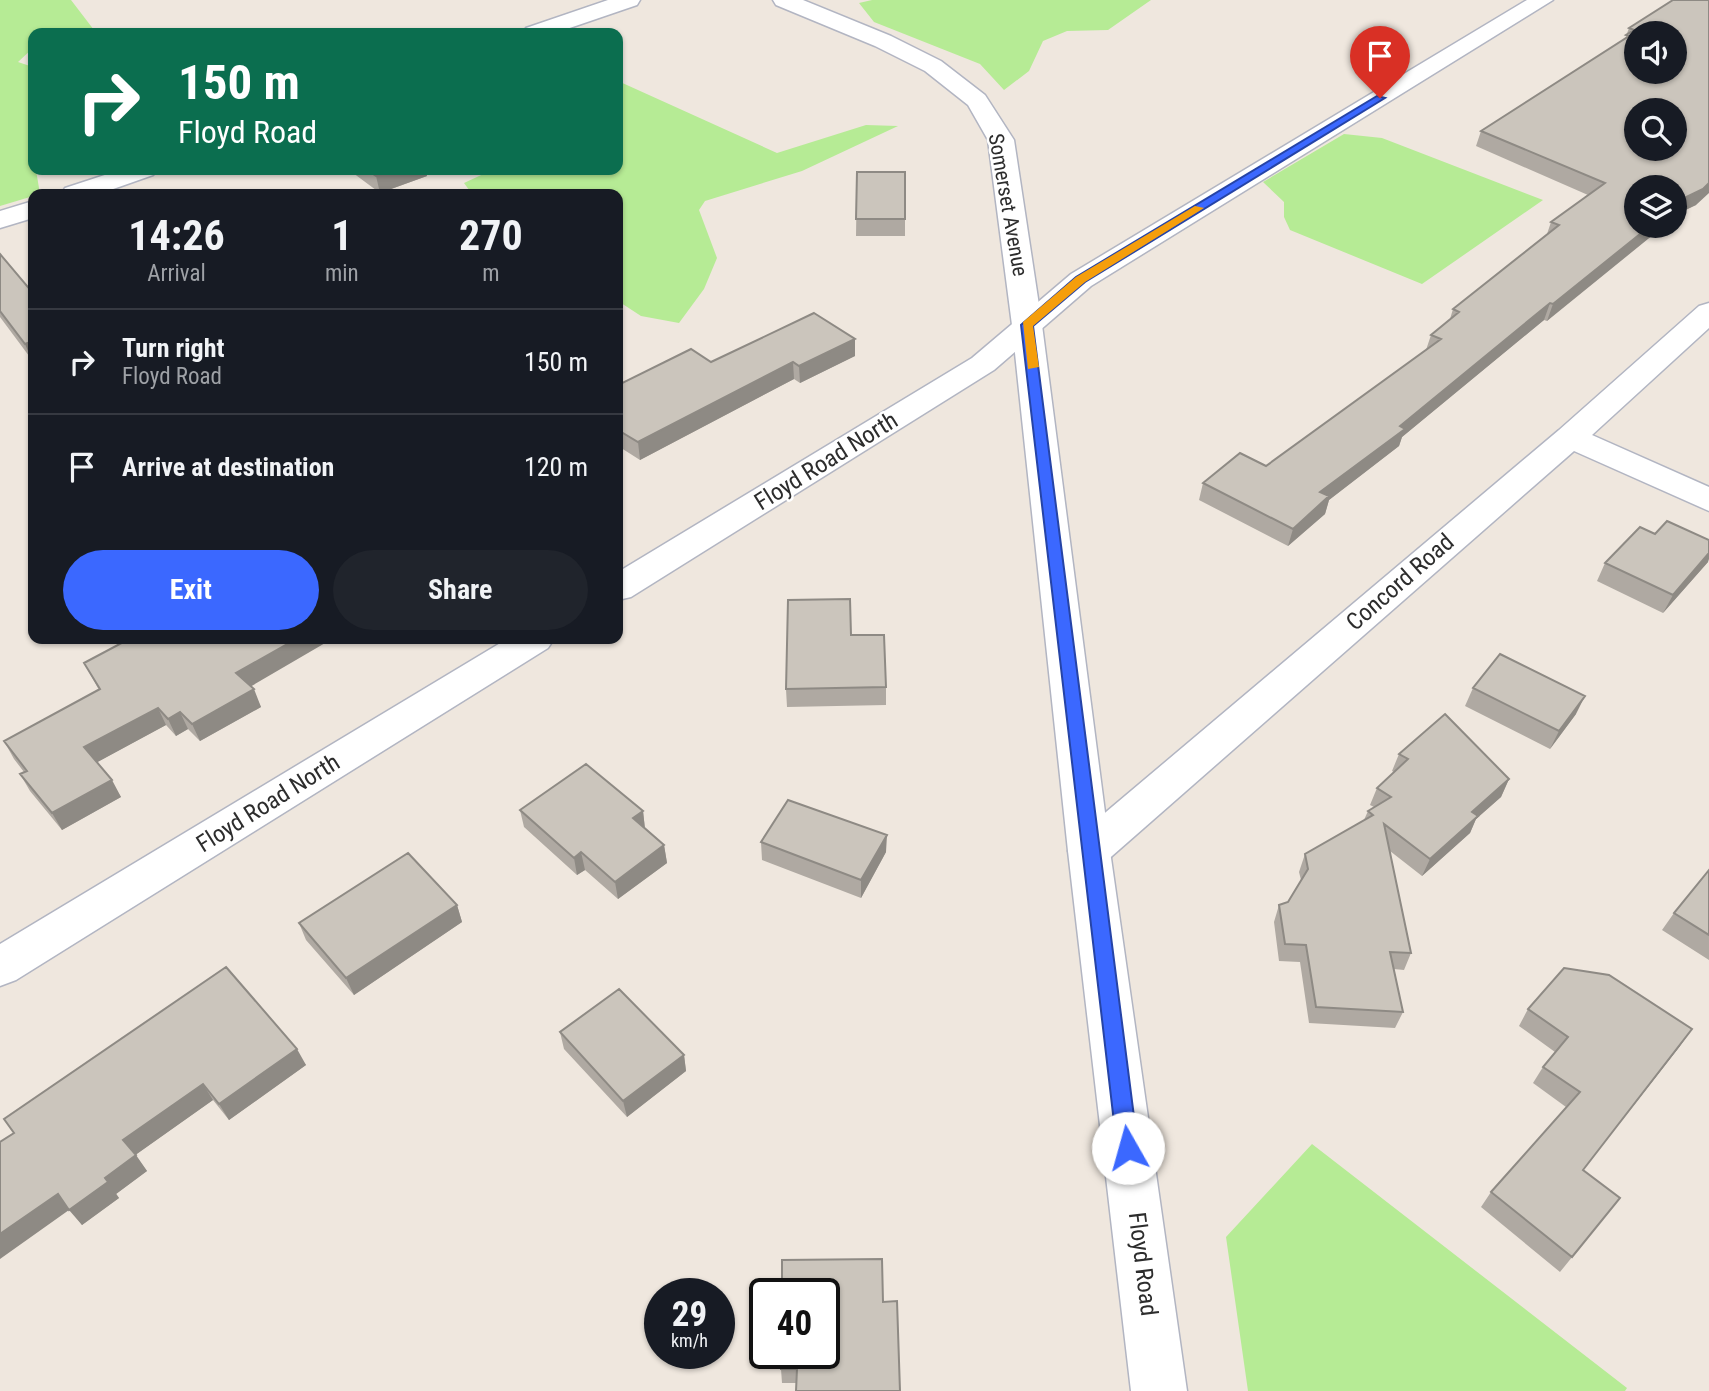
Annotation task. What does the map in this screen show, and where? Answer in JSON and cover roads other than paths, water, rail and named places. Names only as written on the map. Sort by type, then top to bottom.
[{"type":"street","points":[[548,28],[629,0]]},
{"type":"street","name":"Somerset Avenue","points":[[784,0],[928,64],[964,88],[988,115],[1001,140],[1027,325]]},
{"type":"street","points":[[1027,325],[1080,280],[1542,0]]},
{"type":"street","points":[[89,189],[129,175]]},
{"type":"street","points":[[0,220],[28,211]]},
{"type":"street","name":"Concord Road","points":[[1089,850],[1570,437],[1709,312]]},
{"type":"street","name":"Floyd Road North","points":[[623,585],[983,364],[1027,325]]},
{"type":"street","name":"Floyd Road","points":[[1027,325],[1089,850],[1159,1391]]},
{"type":"street","points":[[1570,437],[1709,500]]},
{"type":"street","name":"Floyd Road North","points":[[0,967],[527,644]]}]
